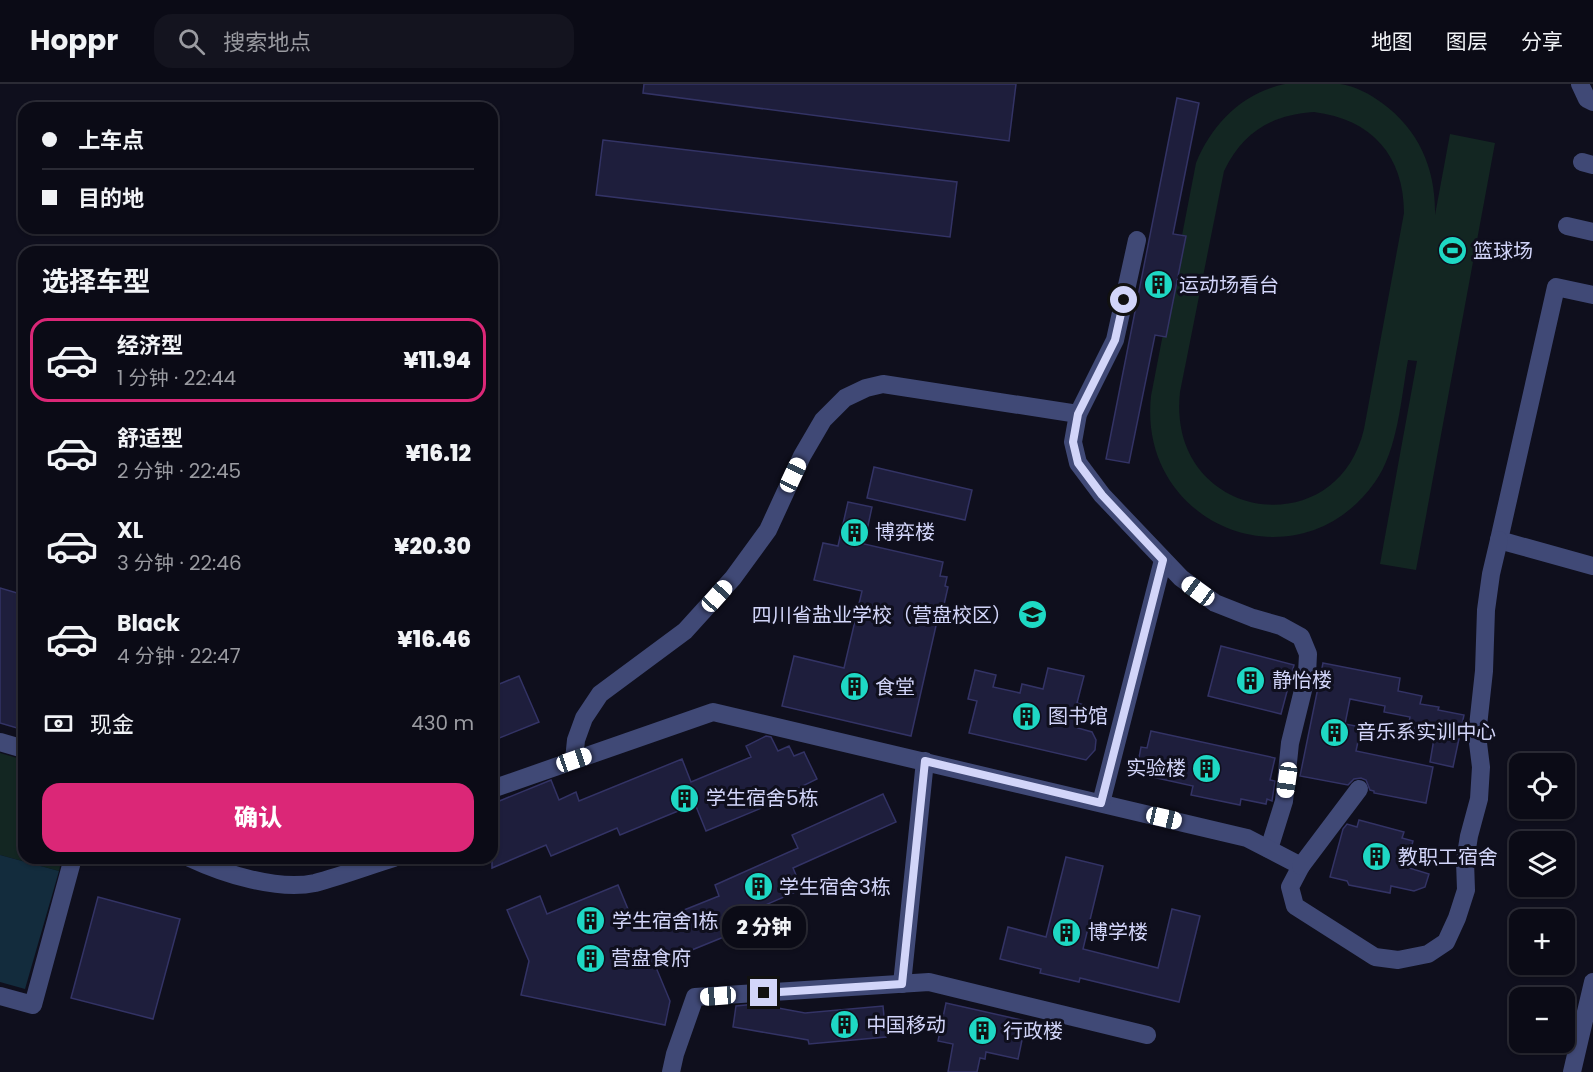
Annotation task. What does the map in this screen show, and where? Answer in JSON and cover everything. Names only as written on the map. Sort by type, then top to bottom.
[{"type":"street","points":[[1580,84],[1587,99],[1593,102]]},
{"type":"street","points":[[1567,226],[1593,232]]},
{"type":"street","points":[[1137,240],[1115,340],[1078,414],[1073,442],[1078,463],[1102,495],[1181,578],[1215,603],[1281,626],[1300,637],[1308,654],[1307,674],[1290,743],[1284,801],[1269,849]]},
{"type":"street","points":[[1359,789],[1301,866],[1290,887],[1295,906],[1375,957],[1398,960],[1428,954],[1446,942],[1466,890],[1465,861],[1479,799],[1481,767],[1477,735],[1484,671],[1486,610],[1491,574],[1556,287],[1593,295]]},
{"type":"street","points":[[574,760],[576,740],[584,718],[600,694],[685,632],[732,578],[768,530],[802,456],[823,420],[845,398],[866,388],[884,384],[1078,414]]},
{"type":"street","points":[[1499,540],[1593,566]]},
{"type":"street","points":[[1101,803],[1163,560]]},
{"type":"street","points":[[498,787],[713,712],[1247,838],[1301,866]]},
{"type":"street","points":[[0,742],[18,747]]},
{"type":"street","points":[[902,984],[925,761]]},
{"type":"street","points":[[0,996],[33,1005],[71,864]]},
{"type":"street","points":[[208,864],[252,879],[286,885],[313,883],[375,864]]},
{"type":"street","points":[[670,1072],[695,997],[929,982],[1147,1035]]},
{"type":"street","points":[[1572,1072],[1593,982]]},
{"type":"green space","points":[[1285,84],[1340,84],[1362,91],[1382,103],[1406,125],[1423,152],[1432,182],[1435,215],[1450,134],[1495,143],[1416,570],[1380,564],[1417,361],[1408,360],[1394,439],[1383,469],[1375,482],[1343,515],[1306,533],[1267,537],[1229,529],[1196,509],[1169,480],[1153,442],[1151,396],[1196,163],[1211,135],[1230,112],[1269,88]],"holes":[[[1314,112],[1334,116],[1368,132],[1380,143],[1391,157],[1402,192],[1404,213],[1364,429],[1347,467],[1321,491],[1290,503],[1256,503],[1225,491],[1199,469],[1183,435],[1180,392],[1224,171],[1240,146],[1260,128],[1284,117],[1299,114]]]},
{"type":"green space","points":[[0,753],[18,758],[18,860],[0,855]]},
{"type":"green space","points":[[33,864],[61,864],[59,871]]},
{"type":"water","points":[[0,855],[18,860],[18,864],[33,864],[59,871],[25,989],[0,982]]},
{"type":"building","points":[[644,84],[1016,84],[1009,141],[643,93]]},
{"type":"building","name":"运动场看台","points":[[1177,98],[1199,103],[1173,234],[1186,236],[1166,337],[1155,335],[1129,463],[1106,459]]},
{"type":"building","points":[[603,140],[957,182],[950,237],[596,195]]},
{"type":"building","points":[[874,467],[972,490],[965,520],[867,498]]},
{"type":"building","points":[[848,502],[872,507],[864,544],[943,562],[940,576],[947,577],[945,586],[948,587],[943,609],[940,608],[911,736],[782,706],[794,656],[844,668],[862,591],[814,580],[823,543],[838,546]]},
{"type":"building","points":[[0,588],[18,593],[18,728],[0,723]]},
{"type":"building","name":"静怡楼","points":[[1221,646],[1294,665],[1281,714],[1208,696]]},
{"type":"building","name":"音乐系实训中心","points":[[1323,663],[1400,678],[1398,691],[1422,696],[1420,704],[1464,715],[1453,767],[1430,762],[1435,733],[1408,728],[1410,717],[1384,712],[1385,706],[1350,699],[1345,724],[1361,727],[1356,751],[1433,767],[1426,803],[1374,793],[1370,790],[1366,780],[1361,778],[1354,779],[1348,785],[1300,776]]},
{"type":"building","name":"图书馆","points":[[1048,668],[1084,676],[1077,703],[1084,705],[1078,728],[1092,732],[1096,740],[1095,750],[1086,760],[969,733],[977,701],[968,699],[975,670],[996,675],[993,687],[1020,693],[1022,684],[1043,689]]},
{"type":"building","points":[[519,676],[539,722],[498,739],[498,685]]},
{"type":"building","name":"实验楼","points":[[1151,731],[1275,758],[1270,780],[1275,781],[1272,801],[1267,799],[1266,804],[1241,799],[1240,805],[1191,795],[1193,786],[1143,775],[1145,769],[1137,768],[1141,747],[1147,748]]},
{"type":"building","points":[[766,736],[771,737],[778,751],[789,746],[794,756],[804,752],[817,779],[768,803],[769,805],[706,831],[695,804],[620,835],[617,828],[551,856],[546,845],[492,868],[492,864],[498,864],[498,802],[551,780],[559,800],[576,792],[579,801],[682,759],[691,782],[751,757],[746,746]]},
{"type":"building","points":[[883,794],[896,822],[793,868],[802,889],[731,920],[736,932],[655,965],[670,1001],[665,1025],[521,995],[529,961],[507,910],[540,896],[547,914],[618,885],[635,926],[639,928],[719,896],[715,885],[798,848],[792,835]]},
{"type":"building","name":"教职工宿舍","points":[[1359,820],[1404,832],[1402,838],[1413,841],[1406,867],[1429,874],[1425,887],[1414,891],[1391,886],[1390,893],[1349,885],[1347,881],[1330,877],[1343,829],[1347,824],[1357,827]]},
{"type":"building","name":"博学楼","points":[[1066,857],[1103,866],[1083,949],[1158,968],[1172,909],[1200,916],[1179,1002],[1080,978],[1079,982],[1040,973],[1041,969],[1000,959],[1008,927],[1046,937]]},
{"type":"building","points":[[98,897],[180,919],[153,1019],[71,998]]},
{"type":"building","name":"行政楼","points":[[946,1003],[1026,1021],[1018,1059],[986,1052],[985,1059],[980,1058],[977,1072],[948,1072],[953,1044],[938,1041]]},
{"type":"building","points":[[756,1004],[805,1013],[883,1006],[886,1037],[809,1044],[808,1040],[733,1027],[736,1006]]},
{"type":"place","name":"篮球场","points":[[1452,251]]},
{"type":"place","name":"运动场看台","points":[[1158,285]]},
{"type":"place","name":"博弈楼","points":[[854,532]]},
{"type":"place","name":"四川省盐业学校（营盘校区）","points":[[1033,615]]},
{"type":"place","name":"静怡楼","points":[[1251,680]]},
{"type":"place","name":"食堂","points":[[854,687]]},
{"type":"place","name":"图书馆","points":[[1027,716]]},
{"type":"place","name":"音乐系实训中心","points":[[1335,732]]},
{"type":"place","name":"实验楼","points":[[1207,768]]},
{"type":"place","name":"学生宿舍5栋","points":[[685,798]]},
{"type":"place","name":"教职工宿舍","points":[[1377,857]]},
{"type":"place","name":"学生宿舍3栋","points":[[758,887]]},
{"type":"place","name":"学生宿舍1栋","points":[[591,921]]},
{"type":"place","name":"博学楼","points":[[1067,932]]},
{"type":"place","name":"营盘食府","points":[[590,958]]},
{"type":"place","name":"中国移动","points":[[845,1025]]},
{"type":"place","name":"行政楼","points":[[982,1031]]},
{"type":"route","points":[[764,993],[902,984],[925,761],[1101,803],[1163,560],[1102,495],[1078,463],[1073,442],[1078,414],[1115,340],[1124,300]]}]
